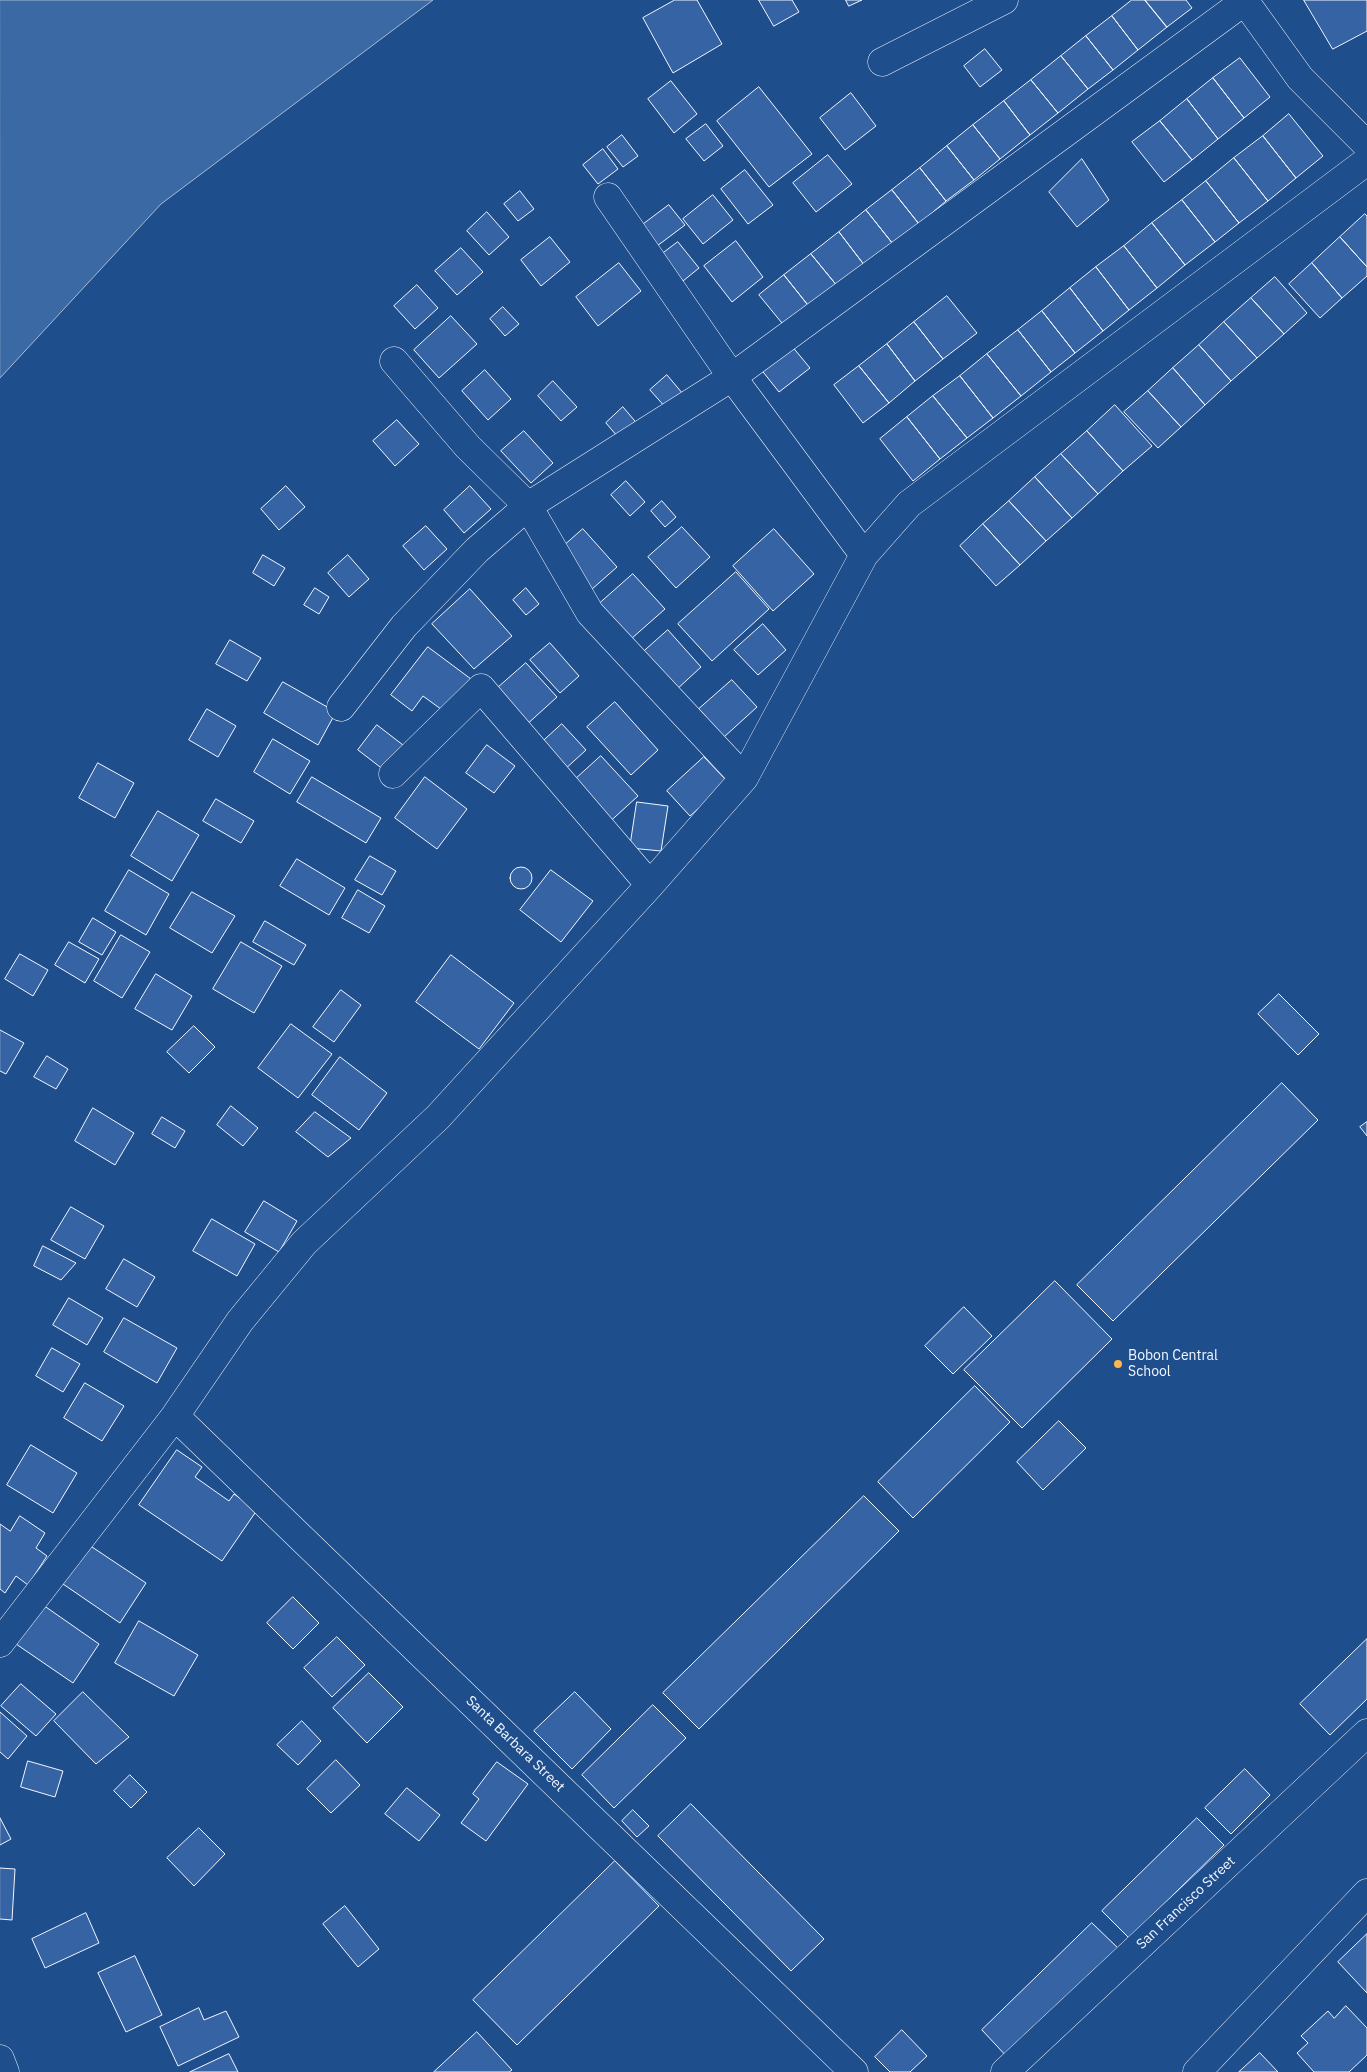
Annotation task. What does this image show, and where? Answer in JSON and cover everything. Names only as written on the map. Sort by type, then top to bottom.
[{"type":"street","points":[[882,62],[1004,0]]},
{"type":"street","points":[[341,707],[404,626],[477,550],[528,506],[732,376],[1245,1],[1300,78],[1367,145]]},
{"type":"street","points":[[0,1643],[175,1416],[240,1321],[304,1243],[438,1117],[650,885],[744,778],[864,555],[910,504],[1367,161]]},
{"type":"street","points":[[608,197],[732,376],[864,555]]},
{"type":"street","points":[[394,361],[468,447],[528,506],[590,613],[744,778]]},
{"type":"street","points":[[393,774],[481,688],[650,885]]},
{"type":"street","name":"Santa Barbara Street","points":[[175,1416],[854,2072]]},
{"type":"street","name":"San Francisco Street","points":[[1005,2072],[1364,1744]]},
{"type":"street","points":[[1197,2072],[1367,1893]]},
{"type":"street","points":[[0,2060],[5,2072]]},
{"type":"water","points":[[0,0],[433,0],[161,204],[0,378]]},
{"type":"building","points":[[675,0],[697,0],[722,44],[673,73],[643,18]]},
{"type":"building","points":[[759,0],[792,0],[799,12],[774,26]]},
{"type":"building","points":[[846,0],[862,0],[849,6]]},
{"type":"building","points":[[1132,0],[1145,0],[1167,27],[1138,50],[1112,16]]},
{"type":"building","points":[[1145,0],[1186,0],[1192,8],[1167,27]]},
{"type":"building","points":[[1304,0],[1367,0],[1367,31],[1333,49]]},
{"type":"building","points":[[1112,16],[1138,50],[1113,70],[1086,36]]},
{"type":"building","points":[[1086,36],[1113,70],[1088,89],[1061,56]]},
{"type":"building","points":[[985,49],[1002,70],[980,87],[964,66]]},
{"type":"building","points":[[1061,56],[1088,89],[1058,113],[1031,80]]},
{"type":"building","points":[[1240,58],[1270,97],[1244,118],[1213,78]]},
{"type":"building","points":[[1213,78],[1244,118],[1218,139],[1187,99]]},
{"type":"building","points":[[1031,80],[1058,113],[1030,135],[1004,101]]},
{"type":"building","points":[[671,81],[697,114],[674,133],[648,99]]},
{"type":"building","points":[[759,87],[812,154],[769,187],[717,121]]},
{"type":"building","points":[[851,93],[876,126],[845,150],[820,118]]},
{"type":"building","points":[[1187,99],[1218,139],[1192,160],[1160,121]]},
{"type":"building","points":[[1004,101],[1030,135],[1000,159],[973,125]]},
{"type":"building","points":[[1289,114],[1323,156],[1296,178],[1263,136]]},
{"type":"building","points":[[1160,121],[1192,160],[1164,182],[1132,142]]},
{"type":"building","points":[[706,124],[723,146],[704,161],[686,139]]},
{"type":"building","points":[[973,125],[1000,159],[974,180],[947,146]]},
{"type":"building","points":[[622,135],[638,156],[623,167],[607,147]]},
{"type":"building","points":[[1263,136],[1296,178],[1268,201],[1234,158]]},
{"type":"building","points":[[947,146],[974,180],[946,201],[920,168]]},
{"type":"building","points":[[603,149],[618,169],[598,184],[583,165]]},
{"type":"building","points":[[828,155],[852,184],[816,212],[793,183]]},
{"type":"building","points":[[1234,158],[1268,201],[1239,223],[1206,181]]},
{"type":"building","points":[[1082,159],[1109,200],[1077,227],[1049,192]]},
{"type":"building","points":[[920,168],[946,201],[919,224],[892,190]]},
{"type":"building","points":[[745,170],[773,205],[748,224],[721,189]]},
{"type":"building","points":[[1206,181],[1239,223],[1215,242],[1182,200]]},
{"type":"building","points":[[892,190],[919,224],[893,244],[866,210]]},
{"type":"building","points":[[520,191],[534,209],[518,221],[504,204]]},
{"type":"building","points":[[713,195],[733,220],[703,244],[683,219]]},
{"type":"building","points":[[1182,200],[1215,242],[1185,265],[1152,223]]},
{"type":"building","points":[[669,205],[685,225],[657,246],[641,226]]},
{"type":"building","points":[[866,210],[893,244],[865,266],[839,232]]},
{"type":"building","points":[[487,212],[509,237],[489,255],[467,231]]},
{"type":"building","points":[[1365,214],[1367,216],[1367,267],[1340,237]]},
{"type":"building","points":[[1152,223],[1185,265],[1157,288],[1124,246]]},
{"type":"building","points":[[839,232],[865,266],[838,287],[811,254]]},
{"type":"building","points":[[550,237],[570,262],[541,286],[521,260]]},
{"type":"building","points":[[1340,237],[1367,267],[1367,276],[1342,298],[1312,263]]},
{"type":"building","points":[[736,241],[763,277],[732,302],[704,266]]},
{"type":"building","points":[[678,242],[699,268],[683,281],[662,254]]},
{"type":"building","points":[[1124,246],[1157,288],[1129,310],[1096,267]]},
{"type":"building","points":[[461,248],[483,272],[457,295],[435,271]]},
{"type":"building","points":[[811,254],[838,287],[811,309],[784,275]]},
{"type":"building","points":[[619,263],[641,291],[598,326],[576,297]]},
{"type":"building","points":[[1312,263],[1342,298],[1320,318],[1289,284]]},
{"type":"building","points":[[1096,267],[1129,310],[1103,331],[1070,288]]},
{"type":"building","points":[[784,275],[811,309],[786,328],[759,295]]},
{"type":"building","points":[[1275,277],[1307,313],[1284,334],[1251,298]]},
{"type":"building","points":[[417,285],[438,308],[415,329],[394,306]]},
{"type":"building","points":[[1070,288],[1103,331],[1075,353],[1042,311]]},
{"type":"building","points":[[947,296],[977,333],[943,359],[914,322]]},
{"type":"building","points":[[1251,298],[1284,334],[1257,358],[1224,322]]},
{"type":"building","points":[[503,307],[519,324],[505,336],[490,319]]},
{"type":"building","points":[[1042,311],[1075,353],[1051,372],[1018,330]]},
{"type":"building","points":[[451,316],[477,344],[439,378],[414,350]]},
{"type":"building","points":[[914,322],[943,359],[915,381],[887,344]]},
{"type":"building","points":[[1224,322],[1257,358],[1231,381],[1199,345]]},
{"type":"building","points":[[1018,330],[1051,372],[1021,396],[987,354]]},
{"type":"building","points":[[786,339],[810,368],[779,392],[756,363]]},
{"type":"building","points":[[887,344],[915,381],[889,403],[859,366]]},
{"type":"building","points":[[1199,345],[1231,381],[1205,405],[1173,368]]},
{"type":"building","points":[[987,354],[1021,396],[993,418],[960,376]]},
{"type":"building","points":[[859,366],[889,403],[863,423],[834,385]]},
{"type":"building","points":[[1173,368],[1205,405],[1181,427],[1148,391]]},
{"type":"building","points":[[485,370],[511,399],[488,420],[462,391]]},
{"type":"building","points":[[667,375],[683,394],[667,409],[650,390]]},
{"type":"building","points":[[960,376],[993,418],[967,438],[933,396]]},
{"type":"building","points":[[553,381],[577,407],[561,421],[538,396]]},
{"type":"building","points":[[1148,391],[1181,427],[1158,448],[1124,412]]},
{"type":"building","points":[[933,396],[967,438],[940,459],[907,417]]},
{"type":"building","points":[[1115,405],[1152,446],[1123,471],[1087,431]]},
{"type":"building","points":[[623,407],[640,427],[623,443],[606,423]]},
{"type":"building","points":[[907,417],[940,459],[913,481],[880,439]]},
{"type":"building","points":[[397,420],[419,444],[395,466],[373,441]]},
{"type":"building","points":[[524,431],[553,463],[531,483],[501,451]]},
{"type":"building","points":[[1087,431],[1123,471],[1098,494],[1061,454]]},
{"type":"building","points":[[1061,454],[1098,494],[1072,518],[1035,477]]},
{"type":"building","points":[[1035,477],[1072,518],[1046,541],[1009,501]]},
{"type":"building","points":[[626,481],[645,502],[630,516],[611,495]]},
{"type":"building","points":[[286,486],[305,507],[279,530],[261,509]]},
{"type":"building","points":[[470,486],[491,509],[464,533],[444,510]]},
{"type":"building","points":[[662,501],[676,517],[665,527],[651,511]]},
{"type":"building","points":[[1009,501],[1046,541],[1020,565],[983,524]]},
{"type":"building","points":[[983,524],[1020,565],[996,586],[960,546]]},
{"type":"building","points":[[426,526],[447,549],[424,570],[403,546]]},
{"type":"building","points":[[682,527],[710,557],[676,588],[648,557]]},
{"type":"building","points":[[583,529],[617,567],[591,590],[557,552]]},
{"type":"building","points":[[774,529],[814,574],[773,611],[733,566]]},
{"type":"building","points":[[263,555],[285,568],[274,586],[253,573]]},
{"type":"building","points":[[348,555],[369,579],[349,597],[328,573]]},
{"type":"building","points":[[736,572],[769,609],[712,661],[678,624]]},
{"type":"building","points":[[633,574],[665,609],[631,639],[599,604]]},
{"type":"building","points":[[315,588],[329,597],[319,614],[304,605]]},
{"type":"building","points":[[526,588],[539,604],[526,615],[513,600]]},
{"type":"building","points":[[470,589],[512,636],[474,669],[432,624]]},
{"type":"building","points":[[763,624],[786,650],[758,675],[734,650]]},
{"type":"building","points":[[668,630],[701,667],[675,691],[641,654]]},
{"type":"building","points":[[230,640],[261,658],[247,681],[216,664]]},
{"type":"building","points":[[550,643],[579,676],[560,693],[530,660]]},
{"type":"building","points":[[428,647],[475,682],[449,715],[423,696],[412,711],[391,695]]},
{"type":"building","points":[[526,663],[557,697],[524,727],[493,692]]},
{"type":"building","points":[[732,680],[757,707],[724,737],[699,709]]},
{"type":"building","points":[[283,682],[336,712],[318,745],[264,713]]},
{"type":"building","points":[[615,702],[658,750],[631,775],[587,727]]},
{"type":"building","points":[[207,709],[236,726],[218,757],[189,740]]},
{"type":"building","points":[[562,724],[586,750],[563,771],[539,745]]},
{"type":"building","points":[[377,725],[403,745],[384,770],[358,750]]},
{"type":"building","points":[[273,739],[310,761],[290,794],[254,772]]},
{"type":"building","points":[[487,745],[515,766],[494,793],[466,773]]},
{"type":"building","points":[[601,756],[638,796],[604,827],[568,786]]},
{"type":"building","points":[[704,757],[728,782],[690,816],[667,791]]},
{"type":"building","points":[[98,763],[134,783],[115,818],[79,798]]},
{"type":"building","points":[[312,777],[381,818],[366,843],[297,802]]},
{"type":"building","points":[[425,777],[467,809],[437,849],[395,818]]},
{"type":"building","points":[[216,799],[254,821],[241,843],[203,821]]},
{"type":"building","points":[[637,802],[668,806],[661,851],[630,848]]},
{"type":"building","points":[[158,811],[199,835],[172,881],[131,856]]},
{"type":"building","points":[[370,856],[396,871],[382,895],[355,880]]},
{"type":"building","points":[[297,859],[345,888],[329,915],[280,886]]},
{"type":"building","points":[[521,867],[529,870],[532,878],[529,886],[521,889],[513,886],[510,878],[513,870]]},
{"type":"building","points":[[129,870],[169,894],[146,935],[105,911]]},
{"type":"building","points":[[551,870],[593,901],[561,942],[520,910]]},
{"type":"building","points":[[358,890],[385,906],[369,933],[342,918]]},
{"type":"building","points":[[192,892],[235,916],[212,953],[170,928]]},
{"type":"building","points":[[93,918],[116,932],[102,955],[79,942]]},
{"type":"building","points":[[265,921],[306,945],[294,965],[253,942]]},
{"type":"building","points":[[121,935],[150,952],[122,998],[94,981]]},
{"type":"building","points":[[69,942],[99,959],[85,983],[55,965]]},
{"type":"building","points":[[241,942],[282,966],[254,1013],[213,989]]},
{"type":"building","points":[[20,954],[48,970],[33,996],[5,979]]},
{"type":"building","points":[[451,955],[514,1003],[479,1049],[416,1002]]},
{"type":"building","points":[[156,974],[192,996],[172,1030],[135,1009]]},
{"type":"building","points":[[341,990],[361,1005],[334,1042],[313,1027]]},
{"type":"building","points":[[1279,994],[1319,1034],[1298,1055],[1258,1014]]},
{"type":"building","points":[[291,1024],[332,1054],[298,1098],[258,1068]]},
{"type":"building","points":[[194,1026],[215,1047],[189,1073],[167,1052]]},
{"type":"building","points":[[0,1030],[24,1043],[6,1074],[0,1071]]},
{"type":"building","points":[[47,1056],[68,1069],[56,1089],[34,1077]]},
{"type":"building","points":[[340,1057],[387,1093],[359,1130],[312,1095]]},
{"type":"building","points":[[1282,1083],[1318,1120],[1113,1321],[1077,1285]]},
{"type":"building","points":[[231,1106],[258,1128],[243,1146],[217,1125]]},
{"type":"building","points":[[93,1108],[134,1133],[115,1165],[75,1141]]},
{"type":"building","points":[[315,1112],[351,1138],[328,1157],[296,1132]]},
{"type":"building","points":[[162,1117],[185,1131],[175,1148],[152,1134]]},
{"type":"building","points":[[1367,1122],[1367,1136],[1360,1127]]},
{"type":"building","points":[[264,1201],[297,1221],[279,1252],[245,1232]]},
{"type":"building","points":[[71,1207],[104,1226],[85,1259],[51,1240]]},
{"type":"building","points":[[212,1219],[255,1244],[237,1276],[193,1251]]},
{"type":"building","points":[[43,1246],[76,1263],[61,1280],[34,1266]]},
{"type":"building","points":[[124,1259],[155,1277],[137,1307],[106,1289]]},
{"type":"building","points":[[1055,1281],[1112,1339],[1022,1428],[964,1370]]},
{"type":"building","points":[[69,1298],[103,1318],[87,1345],[53,1325]]},
{"type":"building","points":[[964,1307],[992,1336],[953,1374],[925,1346]]},
{"type":"building","points":[[124,1318],[177,1348],[157,1383],[104,1352]]},
{"type":"building","points":[[52,1348],[80,1364],[63,1392],[36,1376]]},
{"type":"building","points":[[85,1383],[124,1406],[102,1441],[64,1418]]},
{"type":"building","points":[[975,1386],[1010,1422],[913,1518],[878,1482]]},
{"type":"building","points":[[1059,1421],[1086,1448],[1043,1490],[1017,1462]]},
{"type":"building","points":[[31,1445],[77,1473],[53,1513],[7,1485]]},
{"type":"building","points":[[177,1450],[202,1467],[195,1477],[229,1501],[234,1494],[257,1510],[222,1561],[139,1505]]},
{"type":"building","points":[[864,1496],[899,1531],[699,1729],[663,1693]]},
{"type":"building","points":[[20,1516],[45,1533],[36,1548],[47,1556],[28,1585],[16,1576],[5,1593],[0,1589],[0,1524],[10,1531]]},
{"type":"building","points":[[89,1545],[146,1583],[120,1623],[63,1584]]},
{"type":"building","points":[[293,1597],[319,1623],[293,1649],[267,1623]]},
{"type":"building","points":[[43,1605],[99,1644],[73,1683],[16,1644]]},
{"type":"building","points":[[139,1621],[198,1655],[174,1696],[115,1663]]},
{"type":"building","points":[[337,1637],[365,1665],[332,1697],[304,1668]]},
{"type":"building","points":[[1367,1639],[1367,1699],[1330,1735],[1300,1704]]},
{"type":"building","points":[[369,1673],[403,1707],[367,1743],[333,1708]]},
{"type":"building","points":[[21,1684],[56,1714],[36,1736],[1,1706]]},
{"type":"building","points":[[83,1692],[129,1737],[96,1764],[54,1721]]},
{"type":"building","points":[[575,1692],[611,1729],[572,1769],[534,1731]]},
{"type":"building","points":[[653,1705],[686,1738],[614,1808],[582,1775]]},
{"type":"building","points":[[0,1712],[27,1736],[8,1759],[0,1752]]},
{"type":"building","points":[[302,1721],[321,1741],[298,1765],[277,1745]]},
{"type":"building","points":[[336,1760],[360,1785],[331,1813],[307,1789]]},
{"type":"building","points":[[28,1761],[63,1771],[55,1797],[21,1787]]},
{"type":"building","points":[[497,1762],[528,1784],[486,1841],[461,1823],[479,1799],[473,1794]]},
{"type":"building","points":[[1245,1769],[1270,1795],[1231,1834],[1205,1808]]},
{"type":"building","points":[[130,1775],[147,1792],[131,1808],[114,1791]]},
{"type":"building","points":[[407,1788],[440,1815],[419,1841],[385,1814]]},
{"type":"building","points":[[691,1804],[824,1939],[791,1971],[658,1836]]},
{"type":"building","points":[[633,1810],[649,1826],[637,1837],[622,1821]]},
{"type":"building","points":[[0,1818],[11,1839],[0,1845]]},
{"type":"building","points":[[1197,1818],[1224,1845],[1129,1938],[1102,1911]]},
{"type":"building","points":[[199,1828],[225,1854],[194,1886],[167,1858]]},
{"type":"building","points":[[615,1861],[659,1906],[517,2045],[473,2000]]},
{"type":"building","points":[[0,1868],[15,1869],[12,1920],[0,1919]]},
{"type":"building","points":[[345,1906],[379,1949],[358,1967],[323,1924]]},
{"type":"building","points":[[86,1913],[99,1943],[45,1968],[32,1939]]},
{"type":"building","points":[[1092,1923],[1120,1950],[1009,2059],[982,2030]]},
{"type":"building","points":[[1367,1934],[1367,1993],[1338,1962]]},
{"type":"building","points":[[135,1956],[162,2015],[126,2032],[98,1973]]},
{"type":"building","points":[[1346,2006],[1367,2028],[1367,2055],[1349,2072],[1314,2072],[1297,2053],[1308,2043],[1301,2036],[1328,2011],[1334,2018]]},
{"type":"building","points":[[199,2008],[204,2020],[226,2011],[239,2037],[178,2066],[160,2027]]},
{"type":"building","points":[[902,2030],[927,2056],[910,2072],[890,2072],[875,2057]]},
{"type":"building","points":[[477,2032],[512,2070],[509,2072],[434,2072]]},
{"type":"building","points":[[1260,2053],[1278,2072],[1239,2072]]},
{"type":"building","points":[[229,2054],[238,2072],[190,2072]]},
{"type":"place","name":"Bobon Central School","points":[[1118,1364]]}]
